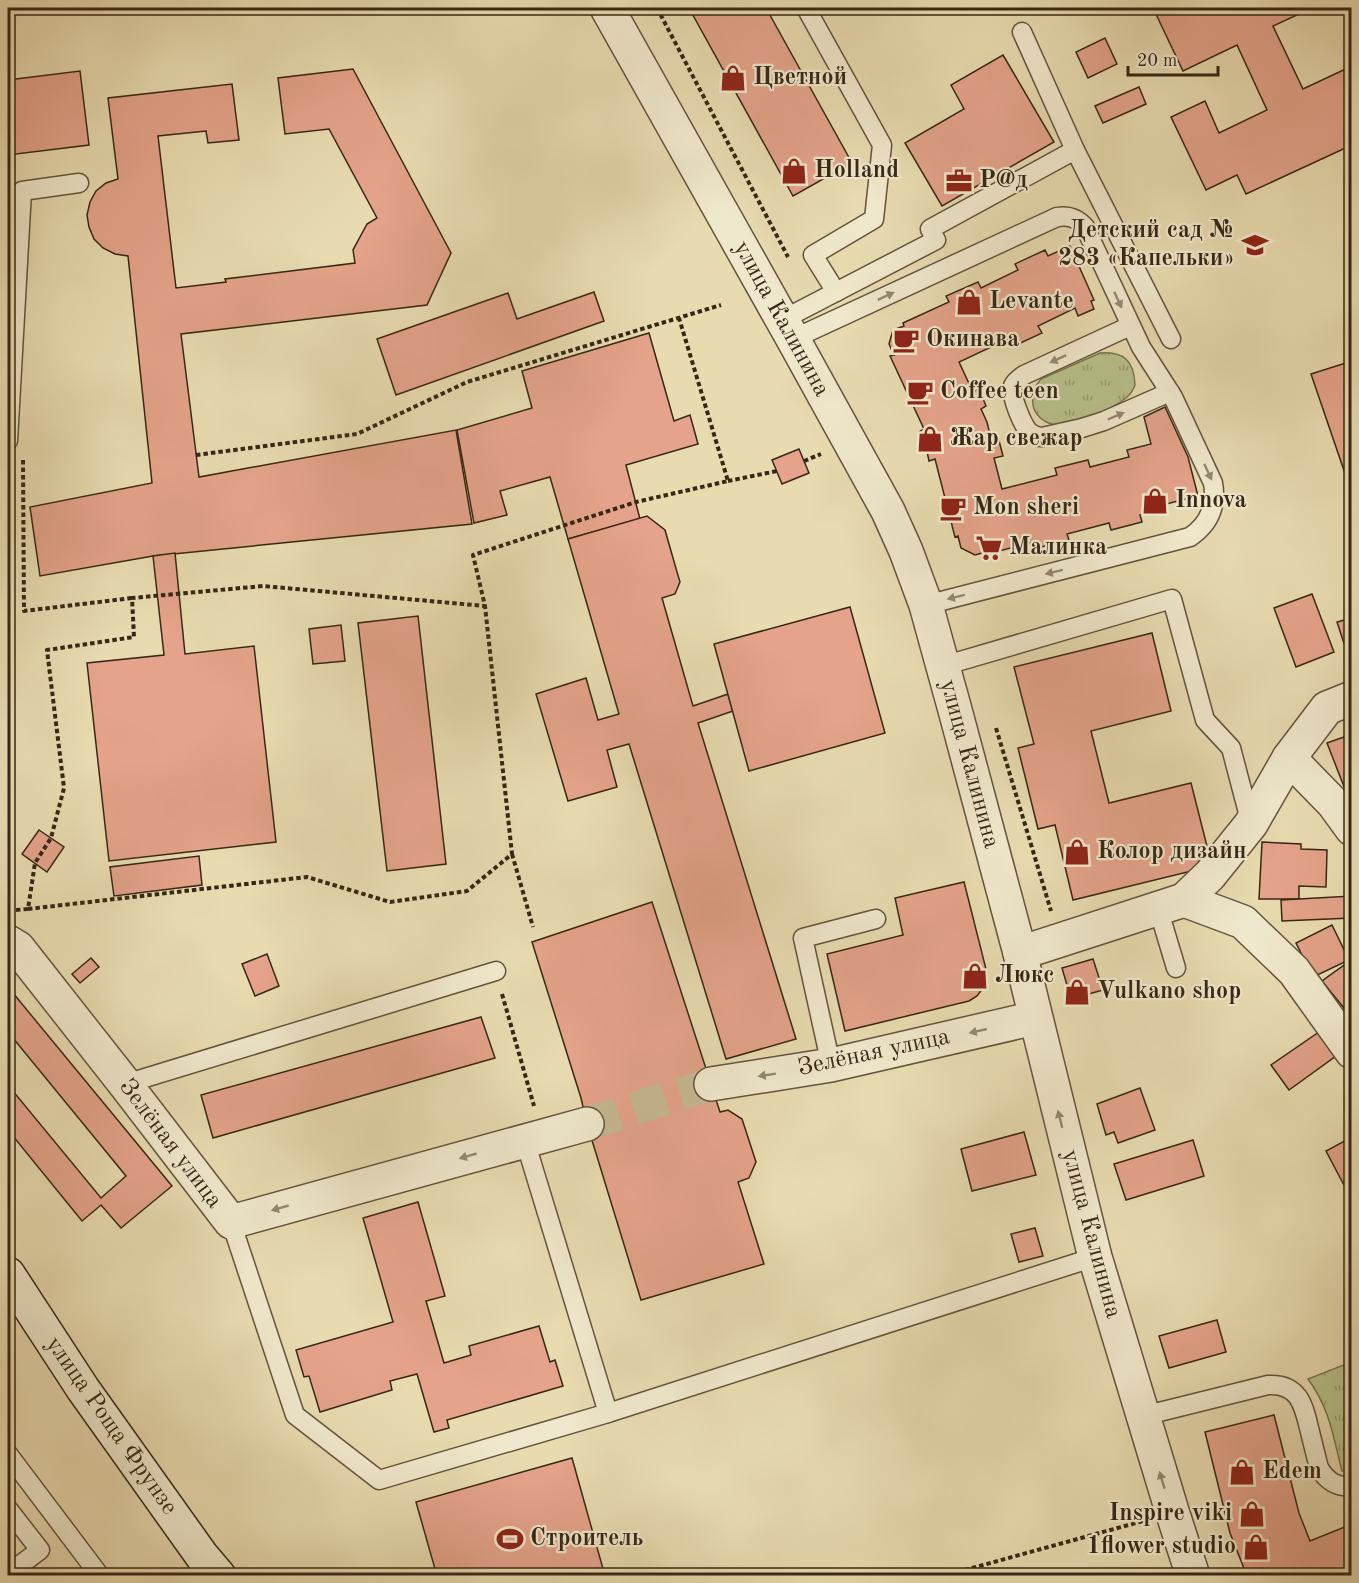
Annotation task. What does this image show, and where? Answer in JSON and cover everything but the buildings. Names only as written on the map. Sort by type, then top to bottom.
[{"type":"street","name":"улица Калинина","points":[[607,8],[788,329],[888,511],[906,551],[926,605],[1020,953],[1095,1257],[1193,1575]]},
{"type":"street","points":[[1020,953],[1171,904],[1210,875],[1251,824],[1289,759],[1327,708],[1352,698]]},
{"type":"street","points":[[1289,759],[1333,803],[1352,829]]},
{"type":"street","points":[[1171,904],[1243,922],[1294,971],[1352,1052]]},
{"type":"street","name":"Зелёная улица","points":[[8,942],[18,948],[231,1222],[587,1124]]},
{"type":"street","name":"Зелёная улица","points":[[711,1084],[831,1065],[1035,1018]]},
{"type":"street","name":"улица Роща Фрунзе","points":[[8,1274],[83,1389],[202,1556],[219,1575]]},
{"type":"lane","points":[[806,8],[882,145],[874,219],[813,255],[836,292]]},
{"type":"lane","points":[[1022,32],[1075,150],[1171,339]]},
{"type":"lane","points":[[788,329],[836,292],[936,240],[930,229],[1075,150]]},
{"type":"lane","points":[[8,441],[22,191],[79,183]]},
{"type":"lane","points":[[788,329],[1057,217],[1072,217],[1080,220],[1085,227],[1145,356],[1178,406],[1213,483],[1215,494],[1213,508],[1198,532],[1190,537],[926,605]]},
{"type":"lane","points":[[1130,326],[1017,380],[1012,397],[1028,430],[1037,437],[1042,437],[1082,428],[1115,417],[1170,392]]},
{"type":"lane","points":[[943,666],[1172,599],[1205,720],[1232,748],[1251,824]]},
{"type":"lane","points":[[1171,904],[1176,968]]},
{"type":"lane","points":[[831,1065],[803,938],[876,920]]},
{"type":"lane","points":[[125,1084],[496,971]]},
{"type":"lane","points":[[533,1138],[608,1413]]},
{"type":"lane","points":[[231,1222],[295,1415],[379,1480],[608,1413],[1095,1257]]},
{"type":"lane","points":[[1143,1416],[1268,1385],[1279,1385],[1295,1394],[1303,1405],[1319,1468],[1323,1474],[1340,1486],[1352,1486]]},
{"type":"lane","points":[[8,1454],[100,1575]]},
{"type":"lane","points":[[8,1509],[40,1551],[8,1574]]},
{"type":"path","points":[[196,455],[357,434],[467,382],[721,305]]},
{"type":"path","points":[[679,318],[728,481]]},
{"type":"path","points":[[804,461],[825,452]]},
{"type":"path","points":[[23,456],[24,611],[263,586],[485,606]]},
{"type":"path","points":[[533,927],[512,854],[485,606],[473,555],[636,502],[777,471]]},
{"type":"path","points":[[28,909],[35,863],[51,838],[64,788],[47,650],[134,637],[132,598]]},
{"type":"path","points":[[8,912],[307,878],[390,902],[467,891],[512,854]]},
{"type":"path","points":[[496,971],[533,1138]]},
{"type":"path","points":[[943,1575],[1135,1524],[1172,1511]]},
{"type":"path","points":[[835,1573],[859,1575]]},
{"type":"green space","points":[[1100,353],[1121,356],[1130,364],[1135,385],[1130,395],[1102,412],[1069,423],[1052,424],[1040,418],[1034,409],[1032,398],[1041,379]]},
{"type":"green space","points":[[1351,1362],[1352,1471],[1342,1471],[1326,1412],[1308,1379]]},
{"type":"tunnel","points":[[587,1124],[711,1084]]},
{"type":"place","name":"Цветной","points":[[733,78]]},
{"type":"place","name":"Holland","points":[[794,171]]},
{"type":"place","name":"Р@д","points":[[959,181]]},
{"type":"place","name":"Детский сад № 283 «Капельки»","points":[[1255,245]]},
{"type":"place","name":"Levante","points":[[969,302]]},
{"type":"place","name":"Окинава","points":[[906,340]]},
{"type":"place","name":"Coffee teen","points":[[920,392]]},
{"type":"place","name":"Жар свежар","points":[[930,439]]},
{"type":"place","name":"Innova","points":[[1155,501]]},
{"type":"place","name":"Mon sheri","points":[[953,508]]},
{"type":"place","name":"Малинка","points":[[989,548]]},
{"type":"place","name":"Колор дизайн","points":[[1077,852]]},
{"type":"place","name":"Люкс","points":[[975,976]]},
{"type":"place","name":"Vulkano shop","points":[[1077,992]]},
{"type":"place","name":"Edem","points":[[1242,1472]]},
{"type":"place","name":"Inspire viki","points":[[1252,1514]]},
{"type":"place","name":"Строитель","points":[[510,1539]]},
{"type":"place","name":"1flower studio","points":[[1256,1547]]}]
